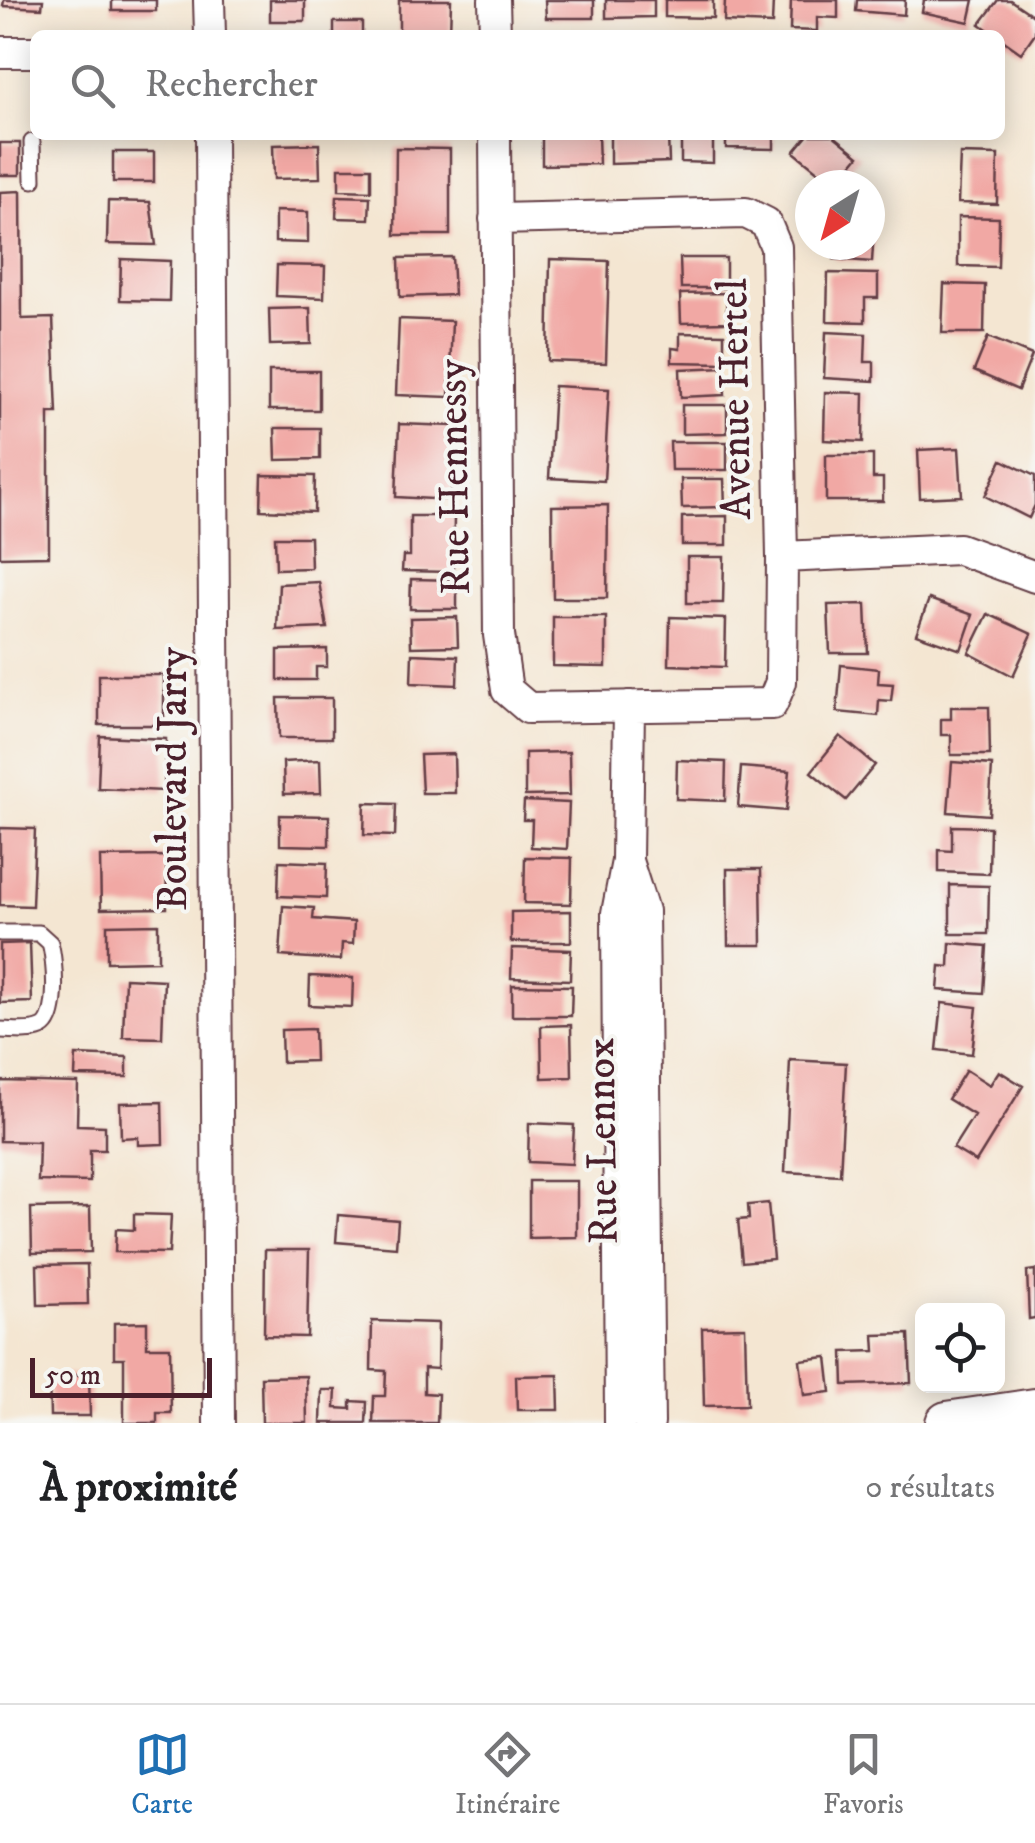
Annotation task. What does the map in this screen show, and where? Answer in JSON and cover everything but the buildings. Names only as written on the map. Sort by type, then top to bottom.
[{"type":"street","points":[[210,0],[210,30]]},
{"type":"street","points":[[494,0],[494,30]]},
{"type":"street","points":[[0,52],[30,52]]},
{"type":"street","name":"Boulevard Jarry","points":[[211,140],[219,1423]]},
{"type":"street","name":"Rue Hennessy","points":[[495,140],[500,635],[507,690],[528,708],[629,706]]},
{"type":"street","name":"Avenue Hertel","points":[[496,218],[746,213],[766,223],[776,247],[781,682],[772,704],[629,706]]},
{"type":"street","points":[[782,556],[959,549],[1035,578]]},
{"type":"street","name":"Rue Lennox","points":[[620,1423],[617,913],[627,862],[629,706]]},
{"type":"street","name":"Rue Lennox","points":[[627,862],[644,911],[649,1423]]},
{"type":"street","points":[[948,1423],[1035,1412]]},
{"type":"lane","points":[[32,142],[34,180]]},
{"type":"lane","points":[[0,932],[39,933],[50,943],[54,1005],[48,1024],[42,1028],[0,1030]]}]
